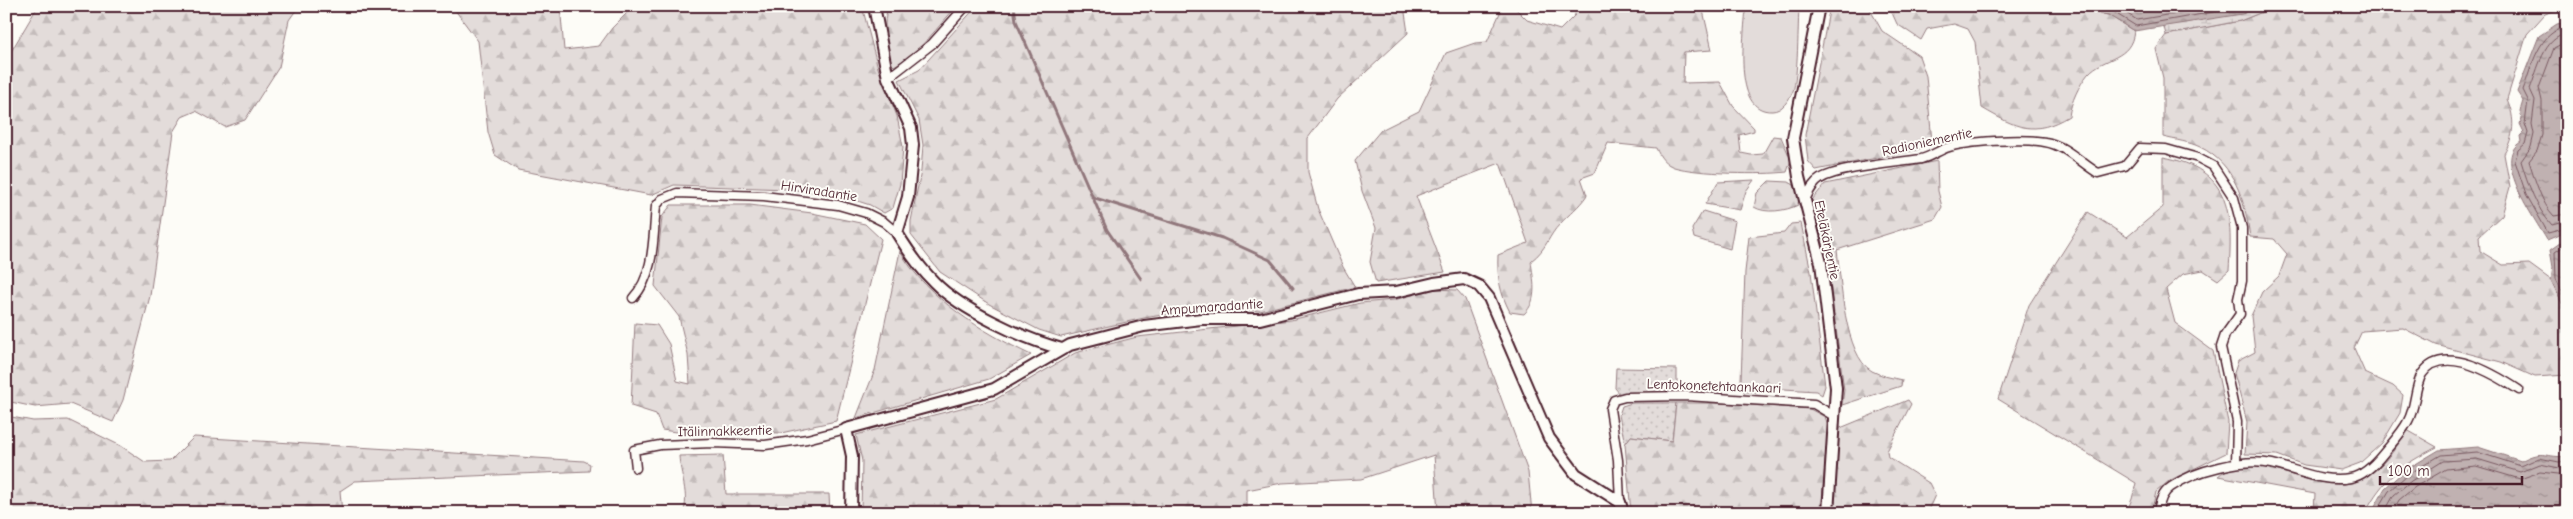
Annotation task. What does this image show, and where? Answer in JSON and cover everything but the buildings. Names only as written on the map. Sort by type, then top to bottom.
[{"type":"street","points":[[874,6],[888,78],[911,128],[913,145],[908,197],[898,233]]},
{"type":"street","points":[[888,78],[932,44],[966,6]]},
{"type":"street","name":"Eteläkärjentie","points":[[1819,6],[1793,138],[1805,200],[1821,263],[1836,388],[1828,513]]},
{"type":"street","name":"Radioniementie","points":[[1805,200],[1811,187],[1820,179],[1836,173],[1924,159],[1946,148],[1974,144],[2020,141],[2047,142],[2065,150],[2098,173],[2125,166],[2140,148],[2184,152],[2213,166],[2234,198],[2242,228],[2242,281],[2238,299],[2240,314],[2225,335],[2221,347],[2237,422],[2236,463]]},
{"type":"street","name":"Hirviradantie","points":[[633,298],[644,285],[648,273],[656,206],[662,198],[677,193],[764,196],[838,205],[866,212],[884,222],[898,233],[909,253],[935,283],[963,304],[1035,342],[1062,349]]},
{"type":"street","name":"Ampumaradantie","points":[[846,429],[994,389],[1062,349],[1144,326],[1201,319],[1260,319],[1358,294],[1396,292],[1434,283],[1464,279],[1479,286],[1488,298],[1549,438],[1576,474],[1620,502]]},
{"type":"street","points":[[2158,513],[2159,502],[2170,487],[2190,477],[2236,463],[2273,464],[2317,477],[2348,479],[2355,477],[2379,459],[2409,421],[2421,376],[2430,365],[2441,360],[2454,360],[2497,376],[2519,390]]},
{"type":"street","name":"Lentokonetehtaankaari","points":[[1623,513],[1620,502],[1618,460],[1610,409],[1614,400],[1625,397],[1686,396],[1806,403],[1814,404],[1834,416]]},
{"type":"street","points":[[846,429],[852,456],[851,513]]},
{"type":"street","name":"Itälinnakkeentie","points":[[636,468],[634,450],[660,445],[713,443],[765,445],[806,439],[846,429]]},
{"type":"green space","points":[[38,6],[299,6],[289,20],[279,67],[245,120],[225,127],[196,111],[182,117],[173,132],[150,296],[123,400],[113,422],[70,404],[35,407],[6,401],[6,60]]},
{"type":"green space","points":[[452,6],[564,6],[561,16],[564,50],[599,46],[612,28],[634,6],[862,6],[878,68],[897,116],[903,147],[900,184],[893,208],[884,213],[870,205],[839,195],[787,189],[674,185],[651,195],[518,170],[495,155],[488,132],[478,41]]},
{"type":"green space","points":[[889,6],[957,6],[921,46],[894,66],[890,62],[885,34],[885,20]]},
{"type":"green space","points":[[977,6],[1404,6],[1408,33],[1337,99],[1308,138],[1308,172],[1318,209],[1343,267],[1355,287],[1260,311],[1208,307],[1144,318],[1061,337],[1039,330],[989,304],[940,272],[911,235],[911,221],[921,171],[923,145],[919,120],[899,80],[919,70]]},
{"type":"green space","points":[[1503,6],[1513,6],[1527,20],[1560,30],[1575,15],[1575,6],[1702,6],[1712,50],[1684,52],[1683,83],[1720,82],[1733,106],[1754,128],[1754,131],[1739,135],[1741,153],[1751,155],[1763,154],[1773,136],[1781,137],[1791,160],[1787,172],[1730,173],[1684,169],[1674,167],[1665,162],[1656,148],[1608,143],[1595,173],[1581,178],[1587,195],[1556,229],[1541,252],[1531,261],[1534,289],[1532,302],[1524,314],[1510,312],[1499,278],[1498,255],[1528,243],[1500,163],[1416,196],[1445,272],[1376,283],[1370,262],[1376,228],[1362,191],[1355,161],[1381,130],[1419,111],[1446,53],[1475,43],[1487,42]]},
{"type":"green space","points":[[1746,6],[1799,6],[1795,84],[1787,101],[1776,111],[1759,108],[1750,99],[1745,85],[1743,51]]},
{"type":"green space","points":[[1830,6],[1868,6],[1882,31],[1919,56],[1926,76],[1932,142],[1917,150],[1816,170],[1808,161],[1805,135]]},
{"type":"green space","points":[[1889,6],[2073,7],[2108,15],[2134,31],[2128,48],[2116,57],[2094,68],[2088,74],[2076,94],[2069,116],[2057,123],[2045,126],[2025,127],[2005,121],[1982,108],[1975,42],[1968,29],[1954,24],[1927,29],[1921,40],[1897,24]]},
{"type":"green space","points":[[2200,6],[2277,6],[2240,21],[2166,35],[2164,27],[2166,19]]},
{"type":"green space","points":[[2277,6],[2567,6],[2545,14],[2527,34],[2507,99],[2513,121],[2512,134],[2504,154],[2510,187],[2502,215],[2479,236],[2480,251],[2503,265],[2529,264],[2551,280],[2567,314],[2567,375],[2535,377],[2501,362],[2436,345],[2403,328],[2362,331],[2354,348],[2365,373],[2393,386],[2403,395],[2400,413],[2382,443],[2360,463],[2341,470],[2304,465],[2277,455],[2245,454],[2247,422],[2234,373],[2238,361],[2255,352],[2251,316],[2262,292],[2279,276],[2287,254],[2274,239],[2250,237],[2241,197],[2230,173],[2222,163],[2200,147],[2163,137],[2163,78],[2156,49],[2166,35],[2240,21]]},
{"type":"green space","points":[[2163,157],[2185,163],[2202,172],[2214,183],[2223,196],[2228,212],[2230,230],[2229,270],[2218,280],[2203,270],[2183,274],[2166,289],[2175,323],[2213,351],[2228,422],[2226,453],[2169,481],[2156,492],[2151,513],[2126,513],[2136,483],[1998,399],[2029,305],[2088,212],[2127,237],[2163,207]]},
{"type":"green space","points":[[1937,161],[1938,191],[1942,207],[1935,219],[1837,250],[1842,297],[1855,350],[1863,363],[1872,371],[1883,376],[1902,380],[1901,386],[1842,405],[1844,390],[1827,260],[1812,200],[1825,184]]},
{"type":"green space","points":[[1754,180],[1746,191],[1740,210],[1705,204],[1718,182]]},
{"type":"green space","points":[[1769,181],[1789,182],[1794,185],[1799,196],[1798,205],[1776,211],[1754,207],[1757,193]]},
{"type":"green space","points":[[671,205],[750,205],[812,213],[865,224],[881,239],[836,421],[781,433],[746,432],[697,435],[662,430],[656,414],[631,406],[635,323],[657,325],[669,344],[677,381],[690,384],[688,355],[679,317],[655,286],[662,217]]},
{"type":"green space","points":[[1703,211],[1735,221],[1730,249],[1694,238],[1692,229]]},
{"type":"green space","points":[[1801,223],[1811,272],[1825,386],[1822,395],[1816,391],[1768,388],[1763,392],[1744,392],[1741,380],[1745,272],[1749,237],[1784,233],[1791,224]]},
{"type":"green space","points":[[900,251],[911,268],[941,299],[976,325],[1031,355],[989,379],[856,418],[875,370]]},
{"type":"green space","points":[[1434,289],[1457,290],[1465,299],[1528,472],[1532,513],[1438,513],[1434,455],[1361,479],[1282,483],[1247,490],[1247,513],[1000,513],[998,506],[918,505],[896,513],[861,513],[862,461],[856,435],[996,399],[1075,353],[1137,337],[1291,320],[1360,303],[1394,300]]},
{"type":"green space","points":[[1616,368],[1677,369],[1677,387],[1671,392],[1620,394],[1615,388]]},
{"type":"green space","points":[[1908,400],[1911,404],[1887,451],[1888,457],[1929,483],[1935,495],[1927,513],[1834,513],[1838,429]]},
{"type":"green space","points":[[1632,403],[1676,403],[1672,441],[1631,436],[1625,444],[1619,415],[1622,406]]},
{"type":"green space","points":[[1676,403],[1719,403],[1810,409],[1825,417],[1828,425],[1821,513],[1631,513],[1625,444],[1631,436],[1672,441]]},
{"type":"green space","points":[[6,416],[33,421],[68,420],[121,446],[145,462],[170,461],[194,437],[584,461],[590,464],[589,471],[355,481],[340,491],[342,513],[6,513]]},
{"type":"green space","points":[[2407,430],[2437,447],[2395,473],[2379,490],[2365,513],[2318,513],[2314,510],[2315,494],[2218,476],[2233,468],[2250,466],[2326,483],[2344,484],[2360,480],[2381,465],[2393,452]]},
{"type":"green space","points":[[723,455],[726,494],[829,494],[830,513],[683,513],[685,492],[679,456]]},
{"type":"water","points":[[2030,6],[2260,6],[2242,14],[2134,31],[2108,15],[2073,7],[2031,8]]},
{"type":"water","points":[[2567,22],[2567,234],[2566,232],[2547,240],[2518,189],[2513,175],[2511,162],[2513,150],[2521,142],[2520,136],[2524,132],[2520,124],[2522,118],[2520,111],[2523,101],[2517,92],[2539,36],[2557,24]]},
{"type":"water","points":[[2567,238],[2567,314],[2551,280],[2553,267],[2550,250]]},
{"type":"water","points":[[2478,447],[2521,461],[2540,454],[2560,457],[2567,456],[2567,513],[2371,513],[2385,488],[2404,471],[2439,450]]},
{"type":"waterway","points":[[1014,6],[1016,21],[1107,230],[1141,279]]},
{"type":"waterway","points":[[1092,197],[1222,238],[1270,260],[1293,288]]}]
